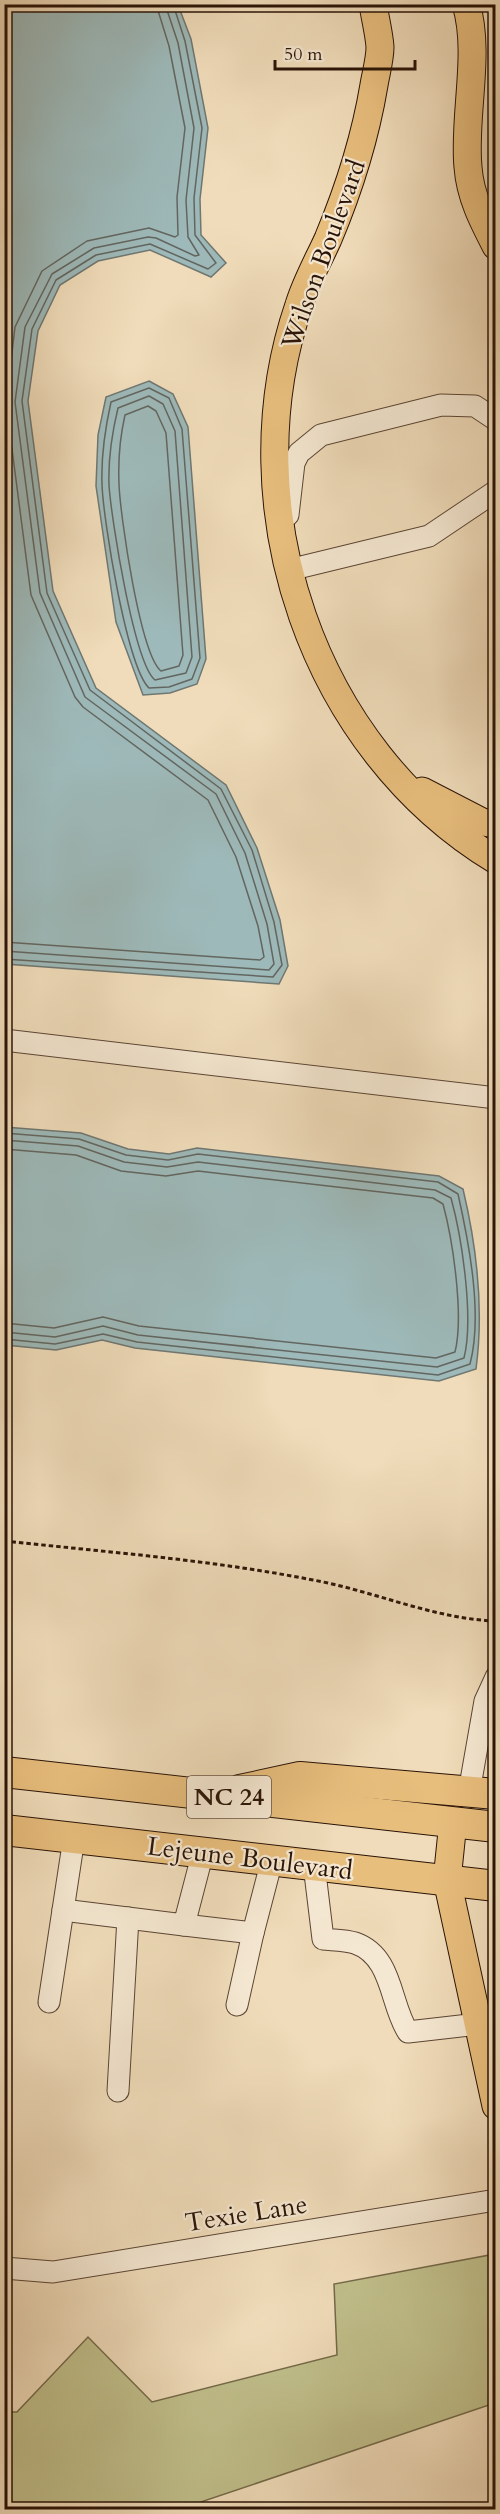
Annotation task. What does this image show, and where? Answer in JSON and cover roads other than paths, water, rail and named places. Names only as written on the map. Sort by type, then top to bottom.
[{"type":"highway","name":"NC 24","points":[[4,1772],[495,1827]]},
{"type":"highway","points":[[216,1795],[300,1777],[482,1793]]},
{"type":"highway","name":"Lejeune Boulevard","points":[[4,1830],[495,1886]]},
{"type":"main road","name":"Wilson Boulevard","points":[[373,4],[380,48],[368,121],[344,201],[299,304],[280,376],[274,450],[279,521],[308,634],[322,668],[366,738],[397,778],[444,824],[495,860]]},
{"type":"main road","points":[[466,4],[471,51],[468,166],[472,192],[495,246]]},
{"type":"main road","points":[[397,778],[482,822],[495,824]]},
{"type":"main road","points":[[453,1822],[447,1881],[485,2032],[495,2106]]},
{"type":"street","points":[[495,420],[475,406],[441,405],[338,429],[313,439],[294,463],[287,559],[429,536],[495,491]]},
{"type":"street","points":[[4,1040],[495,1098]]},
{"type":"street","points":[[482,1793],[485,1701],[495,1677]]},
{"type":"street","points":[[49,2002],[74,1838]]},
{"type":"street","points":[[184,1925],[203,1852]]},
{"type":"street","points":[[237,2005],[272,1860]]},
{"type":"street","points":[[314,1865],[323,1939],[356,1943],[373,1955],[388,1977],[403,2024],[408,2032],[485,2032]]},
{"type":"street","points":[[63,1910],[253,1933]]},
{"type":"street","points":[[118,2091],[129,1918]]},
{"type":"street","name":"Texie Lane","points":[[4,2268],[53,2272],[495,2200]]},
{"type":"water","points":[[4,5],[178,5],[191,39],[208,128],[200,199],[201,235],[226,263],[211,277],[150,250],[98,261],[60,285],[38,331],[28,401],[53,591],[96,688],[226,785],[257,848],[280,920],[288,966],[279,984],[5,964]]},
{"type":"water","points":[[149,381],[173,394],[188,427],[206,659],[197,684],[170,693],[143,695],[116,622],[96,486],[98,435],[106,397]]},
{"type":"water","points":[[4,1127],[81,1133],[128,1149],[169,1154],[197,1148],[439,1176],[463,1189],[468,1211],[478,1279],[479,1324],[476,1369],[439,1381],[135,1348],[102,1340],[56,1350],[5,1345]]}]
